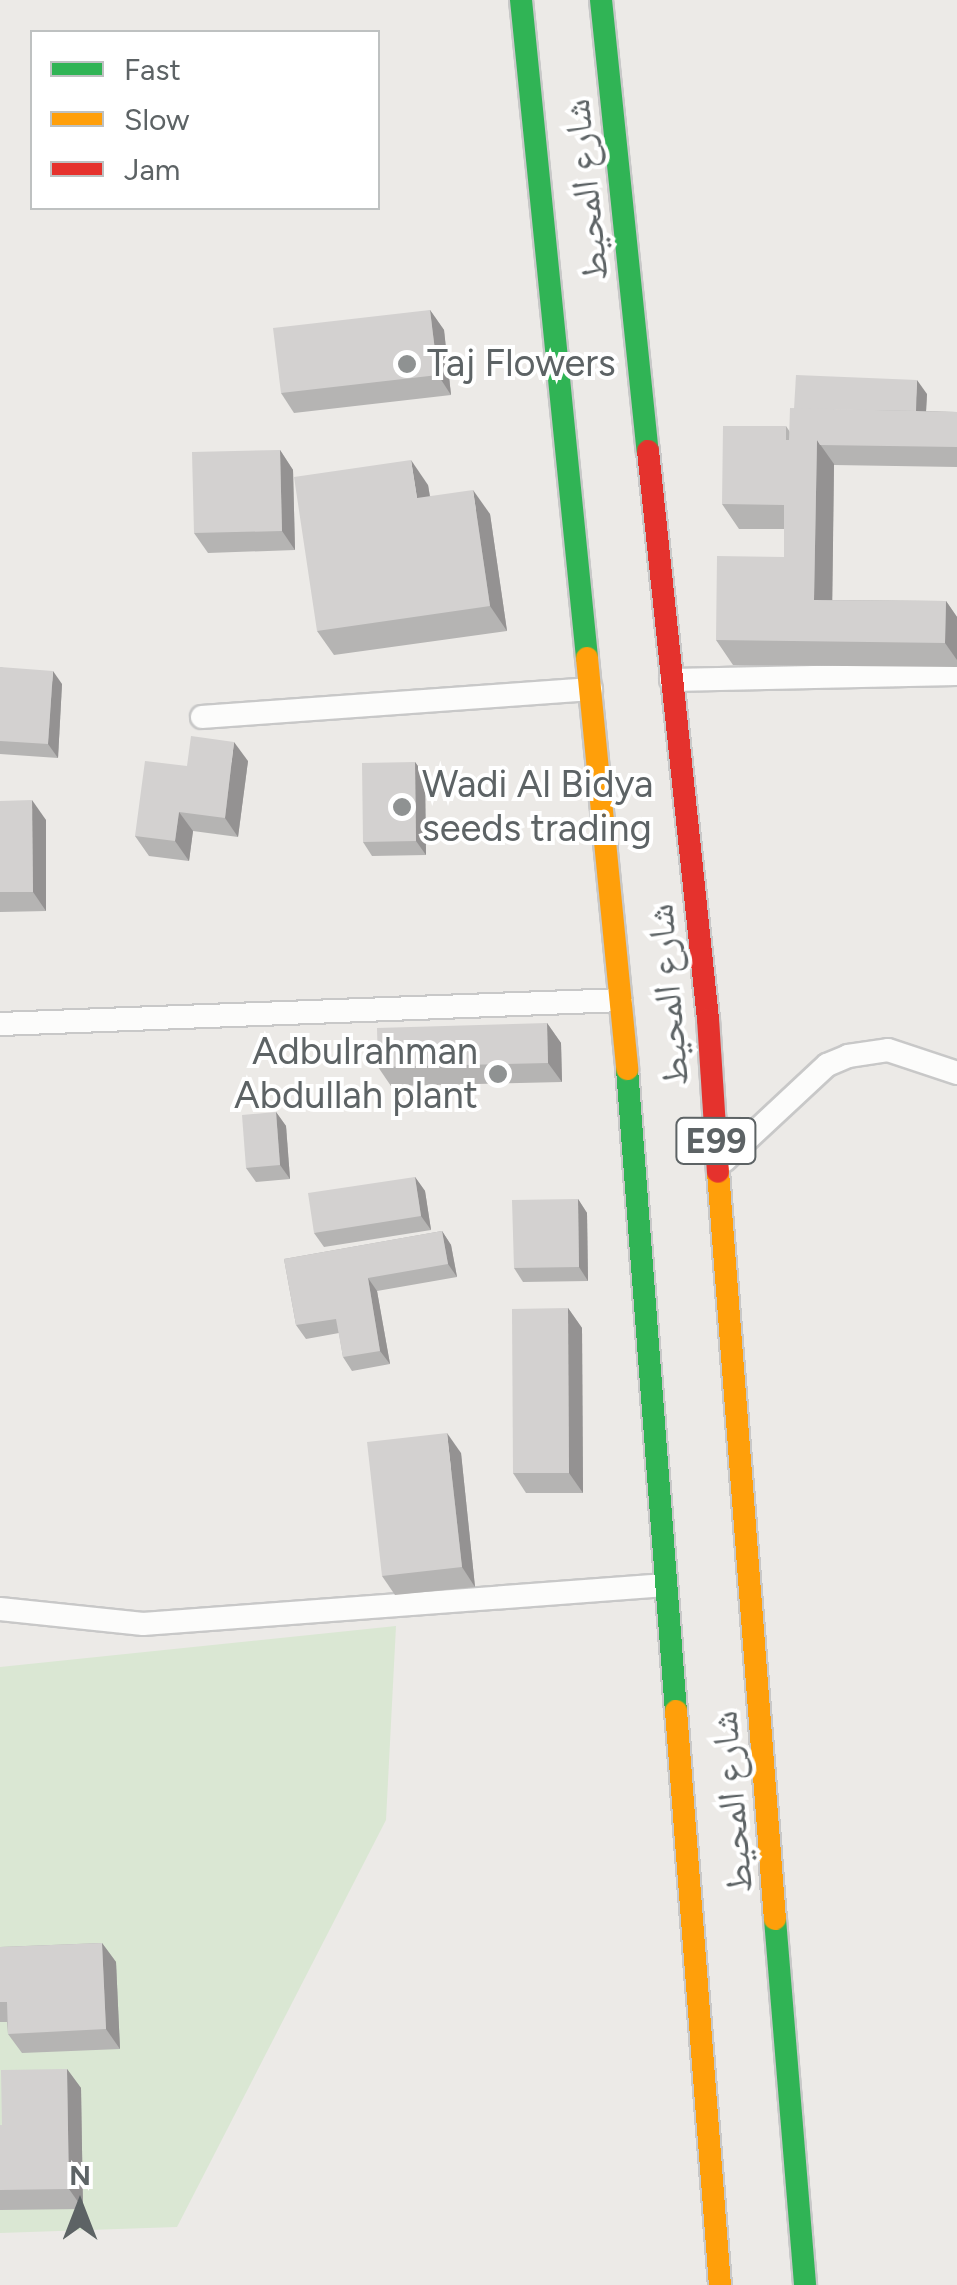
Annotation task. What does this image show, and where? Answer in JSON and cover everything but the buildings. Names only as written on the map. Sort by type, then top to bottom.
[{"type":"highway","name":"شارع المحيط","points":[[521,0],[622,1000],[720,2285]]},
{"type":"highway","name":"شارع المحيط","points":[[602,0],[708,1020],[737,1465],[805,2285]]},
{"type":"lane","points":[[671,680],[957,674]]},
{"type":"lane","points":[[202,717],[591,689]]},
{"type":"lane","points":[[0,1024],[622,1000]]},
{"type":"lane","points":[[718,1167],[827,1065],[848,1056],[888,1050],[957,1073]]},
{"type":"lane","points":[[0,1609],[143,1624],[666,1586]]},
{"type":"green space","points":[[396,1626],[386,1820],[177,2227],[0,2233],[0,1667]]},
{"type":"traffic: fast","points":[[521,0],[587,658]]},
{"type":"traffic: fast","points":[[601,0],[648,451]]},
{"type":"traffic: fast","points":[[627,1069],[676,1711]]},
{"type":"traffic: fast","points":[[775,1919],[805,2285]]},
{"type":"traffic: slow","points":[[587,658],[627,1069]]},
{"type":"traffic: slow","points":[[718,1172],[775,1919]]},
{"type":"traffic: slow","points":[[676,1711],[720,2285]]},
{"type":"traffic: jam","points":[[648,451],[708,1019],[718,1172]]},
{"type":"place","name":"Taj Flowers","points":[[407,364]]},
{"type":"place","name":"Wadi Al Bidya seeds trading","points":[[402,807]]},
{"type":"place","name":"Adbulrahman Abdullah plant","points":[[498,1074]]}]
